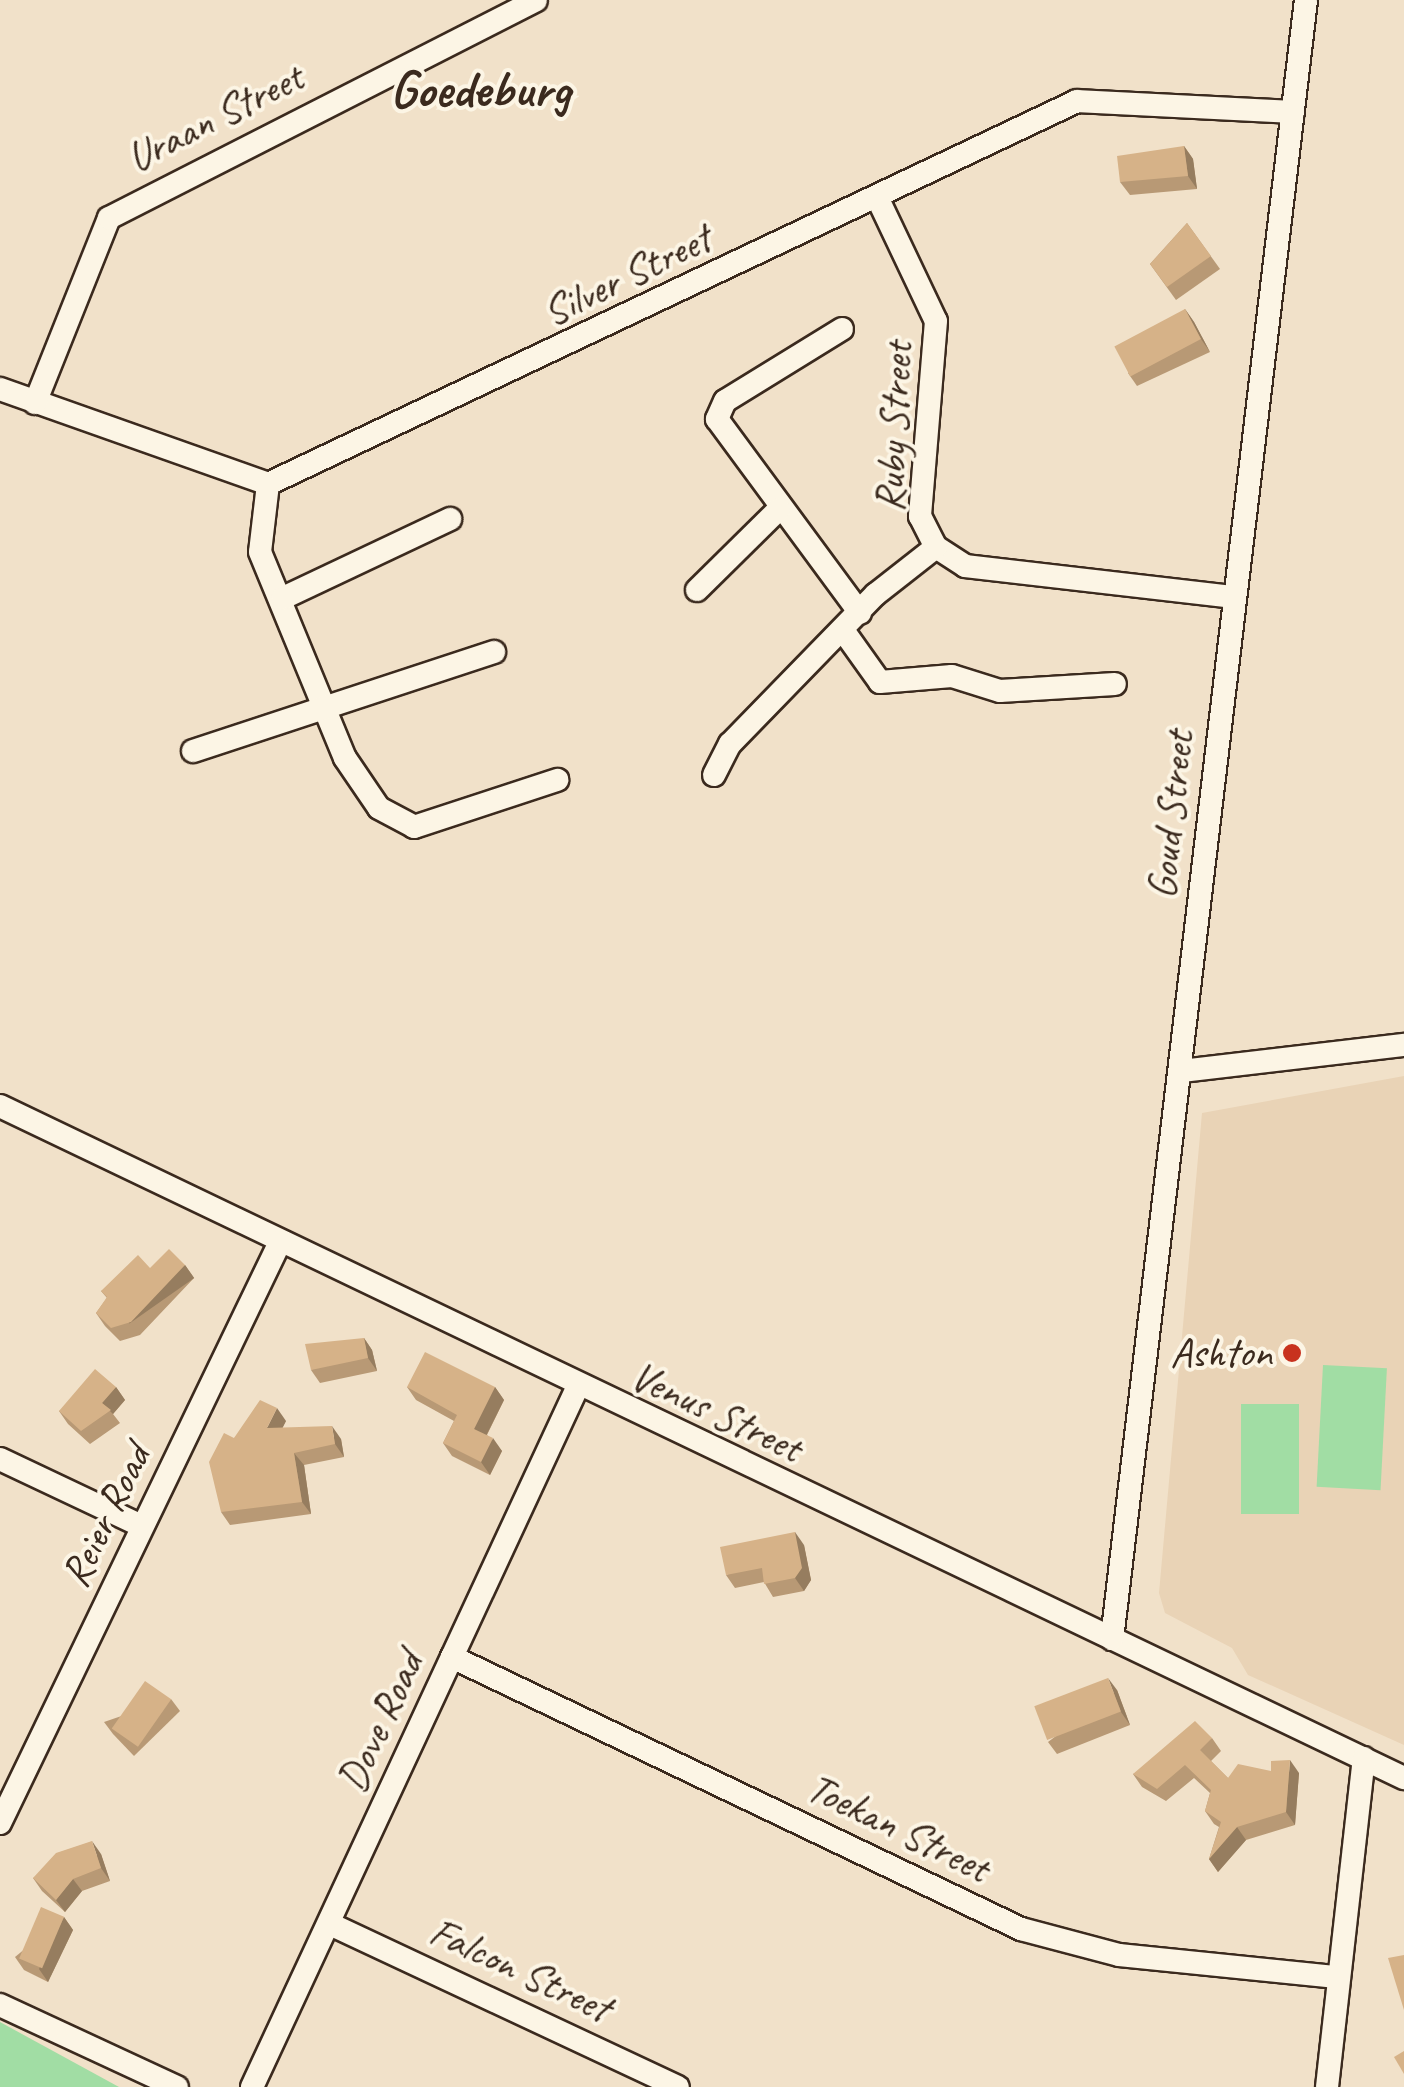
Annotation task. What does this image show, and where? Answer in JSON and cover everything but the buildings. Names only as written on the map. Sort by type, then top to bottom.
[{"type":"street","name":"Uraan Street","points":[[35,403],[110,218],[536,0]]},
{"type":"street","name":"Goud Street","points":[[1112,1639],[1182,1071],[1232,597],[1306,0]]},
{"type":"street","name":"Silver Street","points":[[268,484],[1077,102],[1293,112]]},
{"type":"street","name":"Ruby Street","points":[[876,197],[936,320],[920,516],[936,547],[965,566],[1232,597]]},
{"type":"street","points":[[842,330],[725,401],[717,420],[779,509],[860,613]]},
{"type":"street","points":[[0,390],[268,484],[260,552],[283,598],[346,758],[395,824],[414,827],[557,780]]},
{"type":"street","points":[[697,590],[779,509]]},
{"type":"street","points":[[283,598],[450,519]]},
{"type":"street","points":[[714,774],[730,744],[845,633],[860,613],[936,547]]},
{"type":"street","points":[[845,633],[880,682],[952,676],[1000,691],[1115,684]]},
{"type":"street","points":[[193,750],[494,652]]},
{"type":"street","points":[[1182,1071],[1404,1045]]},
{"type":"street","name":"Venus Street","points":[[0,1106],[577,1388],[1404,1778]]},
{"type":"street","name":"Reier Road","points":[[1,1818],[280,1242]]},
{"type":"street","name":"Dove Road","points":[[252,2087],[577,1388]]},
{"type":"street","points":[[0,1459],[142,1526]]},
{"type":"street","name":"Toekan Street","points":[[452,1657],[1021,1929],[1119,1955],[1337,1977]]},
{"type":"street","points":[[1326,2087],[1364,1758]]},
{"type":"street","name":"Falcon Street","points":[[330,1924],[678,2087]]},
{"type":"street","points":[[0,2005],[176,2087]]},
{"type":"shaded area","name":"Ashton","points":[[1404,1076],[1404,1745],[1248,1675],[1232,1648],[1165,1613],[1159,1593],[1202,1113]]},
{"type":"green space","points":[[1323,1365],[1387,1368],[1381,1490],[1317,1487]]},
{"type":"green space","points":[[1241,1404],[1299,1404],[1299,1514],[1241,1514]]},
{"type":"green space","points":[[0,2022],[119,2087],[0,2087]]},
{"type":"place","name":"Ashton","points":[[1292,1353]]},
{"type":"district","name":"Goedeburg","points":[[480,90]]}]
